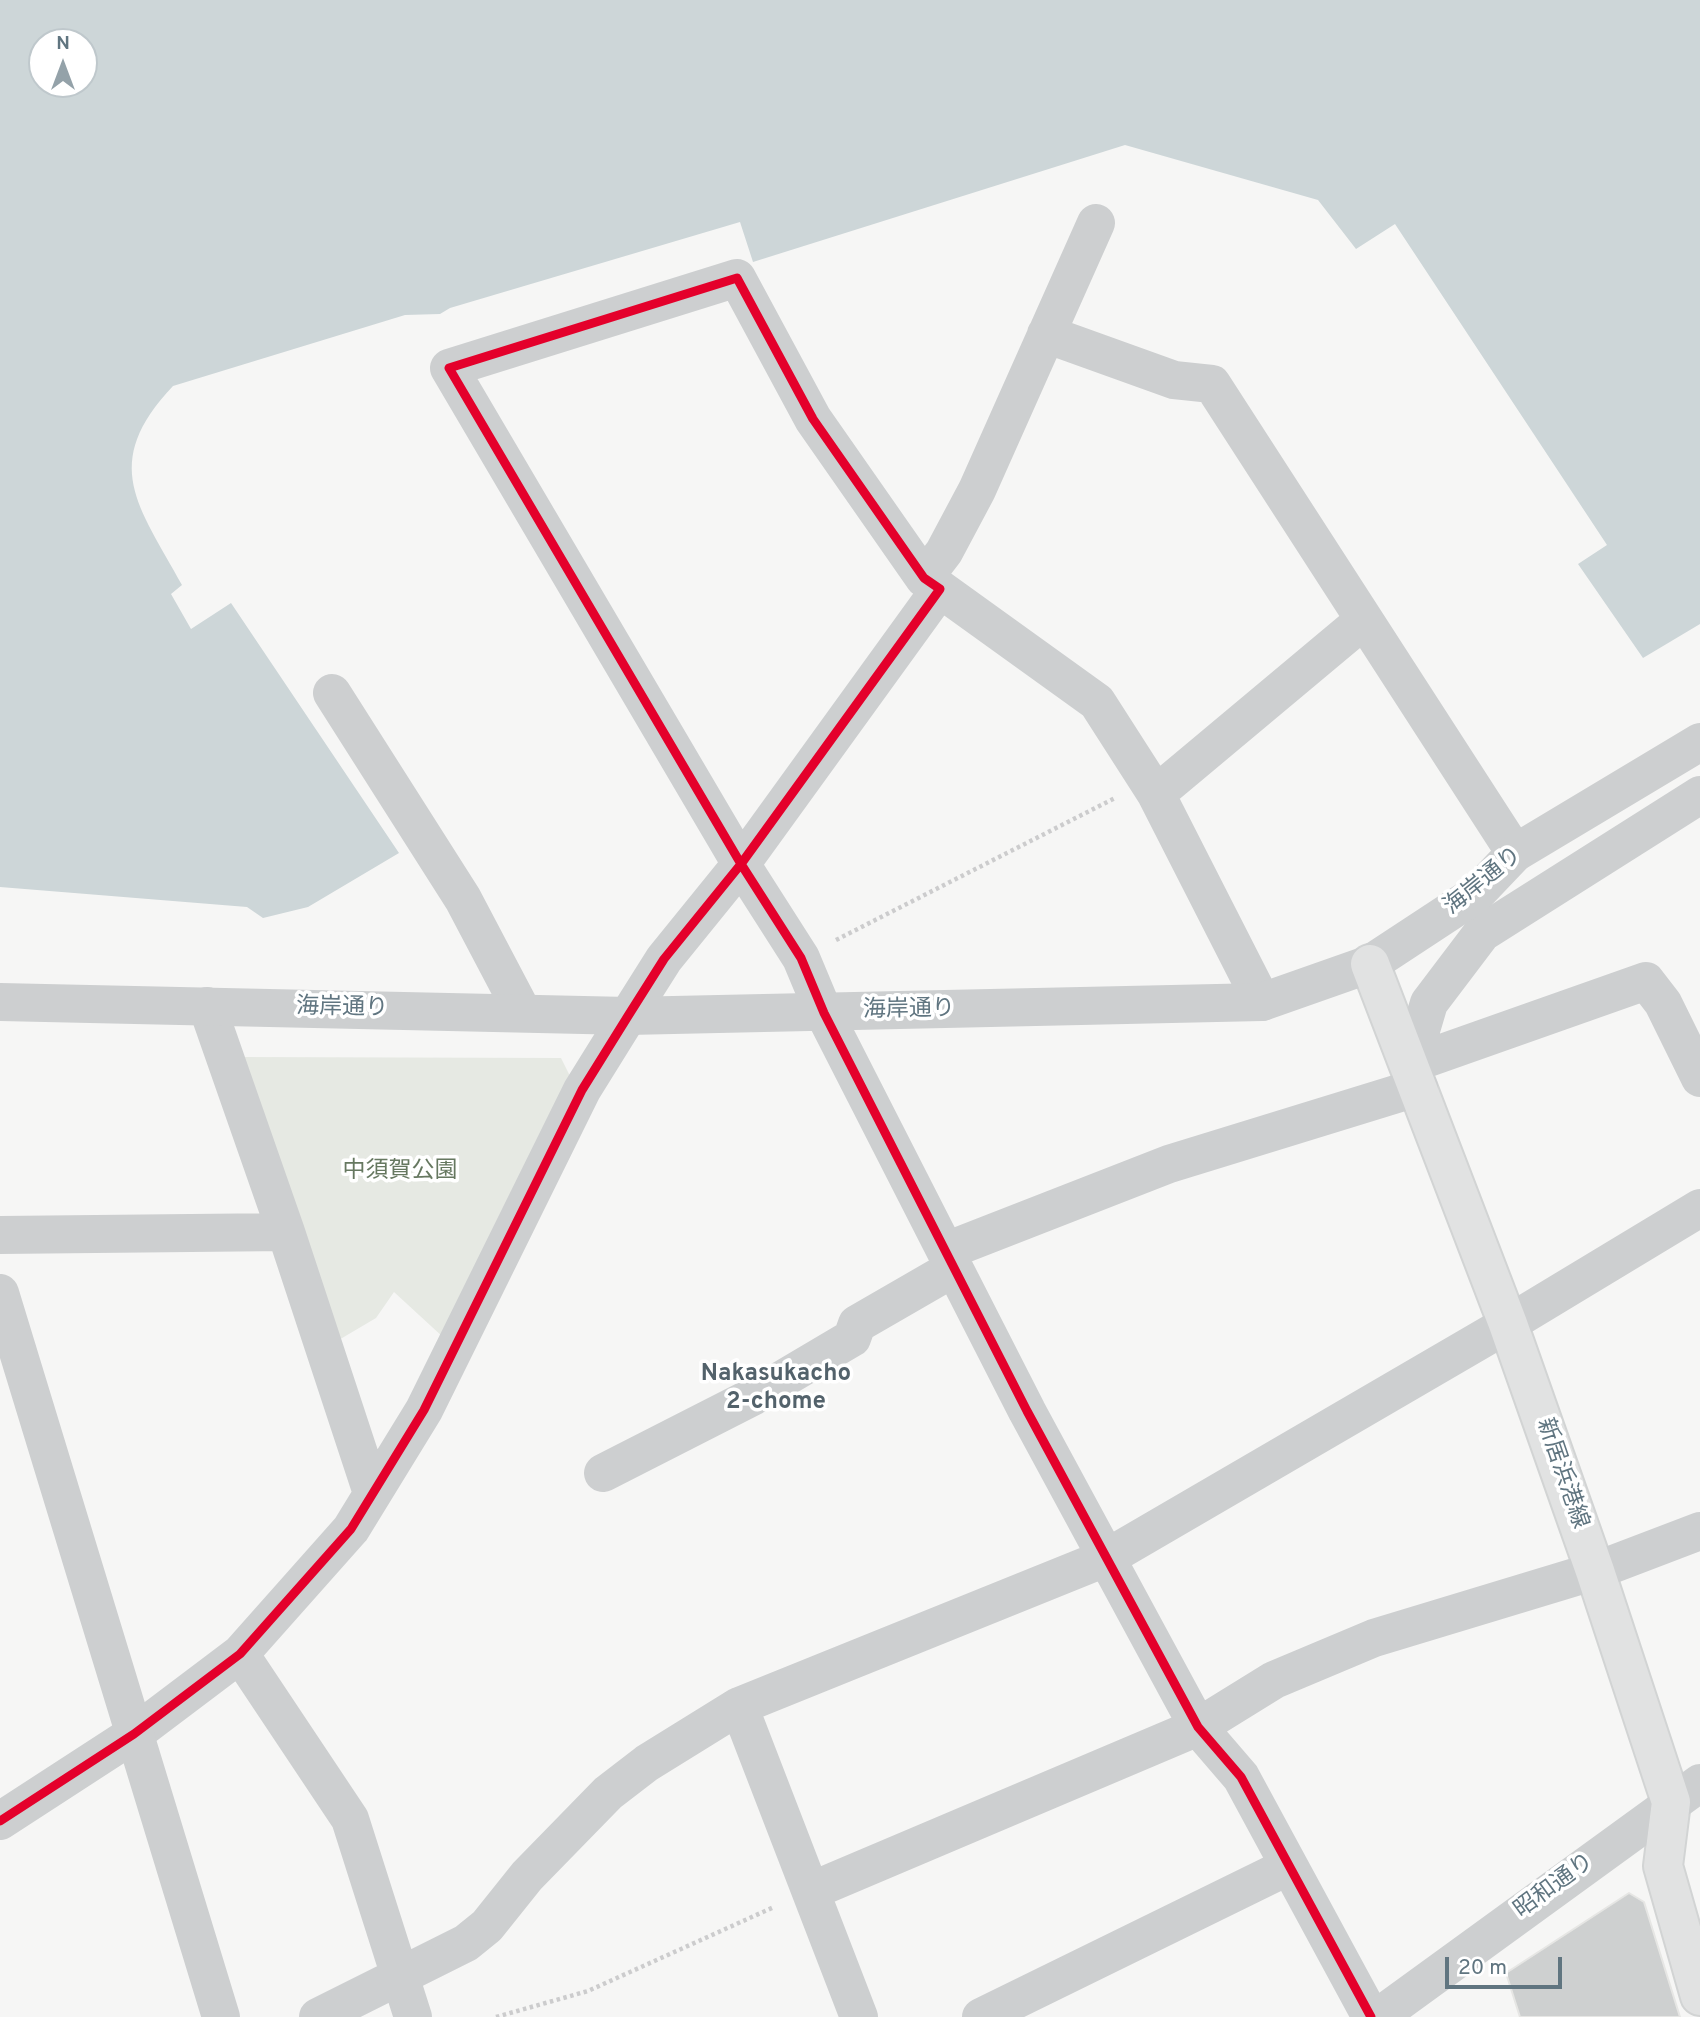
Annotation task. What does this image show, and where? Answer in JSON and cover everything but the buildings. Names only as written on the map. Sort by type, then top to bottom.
[{"type":"main road","name":"新居浜港線","points":[[1370,964],[1508,1324],[1595,1571],[1686,1793],[1663,1866],[1700,1996]]},
{"type":"street","points":[[0,1821],[134,1734],[240,1654],[351,1528],[424,1410],[582,1090],[664,959],[741,864],[932,583],[944,552],[977,490],[1096,223]]},
{"type":"street","points":[[1262,1002],[1152,788],[1097,702],[932,583],[813,419],[737,278],[449,368],[741,864],[801,958],[824,1013],[1027,1411],[1198,1727],[1241,1777],[1287,1867],[1371,2017]]},
{"type":"street","points":[[1046,334],[1174,380],[1212,384],[1515,853]]},
{"type":"street","points":[[1152,788],[1364,620]]},
{"type":"street","points":[[332,693],[463,899],[523,1013]]},
{"type":"street","name":"海岸通り","points":[[0,1002],[628,1016],[1262,1002],[1370,964],[1475,895],[1515,853],[1700,742]]},
{"type":"street","points":[[1415,1076],[1429,1003],[1482,933],[1700,795]]},
{"type":"street","points":[[603,1473],[754,1396],[852,1338],[857,1324],[950,1259],[1169,1164],[1415,1076],[1646,981],[1663,1003],[1700,1078]]},
{"type":"street","points":[[207,1006],[286,1232],[372,1493]]},
{"type":"street","points":[[318,2017],[440,1958],[487,1926],[527,1876],[608,1793],[647,1763],[739,1706],[1108,1557],[1508,1324],[1700,1208]]},
{"type":"street","points":[[0,1235],[286,1232]]},
{"type":"street","points":[[0,1293],[221,2017]]},
{"type":"street","points":[[811,1891],[1198,1727],[1274,1680],[1374,1638],[1595,1571],[1700,1531]]},
{"type":"street","points":[[240,1654],[350,1819],[413,2017]]},
{"type":"street","points":[[739,1706],[859,2017]]},
{"type":"street","name":"昭和通り","points":[[1378,2017],[1686,1793]]},
{"type":"street","points":[[981,2017],[1287,1867]]},
{"type":"path","points":[[801,958],[1152,788]]},
{"type":"path","points":[[496,2017],[588,1991],[811,1891]]},
{"type":"green space","name":"中須賀公園","points":[[241,1057],[561,1058],[574,1084],[444,1338],[394,1292],[376,1318],[332,1344]]},
{"type":"shaded area","points":[[0,0],[1700,0],[1700,624],[1643,658],[1578,564],[1607,545],[1395,224],[1356,249],[1318,200],[1125,145],[753,262],[740,222],[450,308],[440,314],[405,315],[173,386],[150,414],[137,439],[132,462],[134,485],[141,508],[182,585],[171,594],[191,629],[231,603],[399,853],[308,907],[263,918],[247,907],[0,887]]},
{"type":"transit line","points":[[0,1821],[134,1734],[240,1654],[351,1529],[424,1410],[582,1090],[628,1016],[664,959],[741,864],[940,589],[924,578],[813,419],[737,278],[449,368],[741,864],[801,958],[824,1013],[1027,1411],[1198,1727],[1241,1777],[1371,2017]]},
{"type":"district","name":"Nakasukacho 2-chome","points":[[776,1389]]}]
